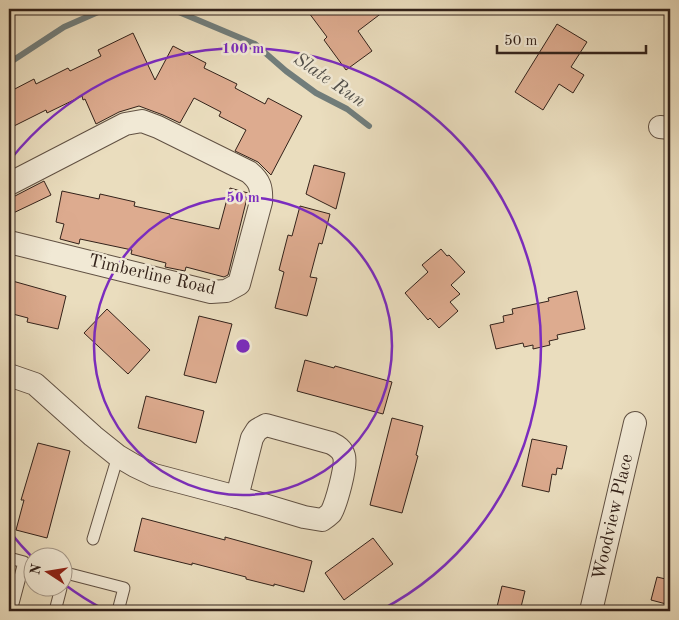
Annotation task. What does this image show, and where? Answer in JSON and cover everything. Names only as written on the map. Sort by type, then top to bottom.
[{"type":"street","name":"Timberline Road","points":[[9,184],[125,124],[142,121],[250,172],[258,180],[262,191],[239,284],[226,291],[211,292],[9,242]]},
{"type":"street","points":[[9,376],[35,384],[92,436],[118,456],[154,475],[304,517],[322,520],[329,516],[333,508],[345,463],[344,454],[339,447],[331,443],[266,426],[257,430],[252,438],[236,497]]},
{"type":"street","name":"Woodview Place","points":[[591,611],[635,423]]},
{"type":"lane","points":[[93,539],[118,456]]},
{"type":"lane","points":[[9,558],[22,561]]},
{"type":"lane","points":[[72,577],[124,588],[118,611]]},
{"type":"lane","points":[[11,611],[22,580]]},
{"type":"lane","points":[[55,611],[58,598]]},
{"type":"path","points":[[188,611],[192,609],[223,611]]},
{"type":"building","points":[[306,9],[387,9],[358,31],[372,51],[346,70],[324,40],[327,37]]},
{"type":"building","points":[[557,24],[587,42],[571,67],[584,75],[573,93],[559,84],[543,110],[515,92]]},
{"type":"building","points":[[133,33],[155,80],[173,46],[206,63],[204,68],[237,84],[235,88],[265,104],[268,98],[302,116],[271,175],[258,162],[235,151],[246,130],[219,116],[221,112],[194,98],[180,123],[139,106],[119,112],[96,124],[82,96],[47,113],[46,110],[14,126],[9,115],[9,92],[34,79],[36,84],[68,68],[70,71],[101,56],[98,50]]},
{"type":"building","points":[[314,165],[345,173],[336,209],[306,194]]},
{"type":"building","points":[[44,181],[51,195],[9,215],[9,197],[15,196]]},
{"type":"building","points":[[230,188],[248,194],[228,275],[224,277],[186,267],[185,271],[165,267],[166,263],[131,254],[132,250],[80,239],[79,244],[60,239],[64,224],[56,222],[62,191],[99,199],[100,194],[135,202],[134,206],[170,214],[170,218],[219,229]]},
{"type":"building","points":[[300,206],[330,214],[322,244],[319,243],[310,277],[317,278],[307,316],[275,308],[284,272],[279,270],[288,235],[292,236]]},
{"type":"building","points":[[441,249],[465,272],[451,285],[460,294],[450,302],[458,311],[439,328],[430,318],[428,320],[405,293],[428,272],[422,265]]},
{"type":"building","points":[[9,280],[66,296],[58,329],[27,322],[28,318],[9,313]]},
{"type":"building","points":[[577,291],[585,329],[557,335],[558,339],[549,341],[550,345],[533,349],[533,345],[524,347],[523,343],[496,349],[490,325],[504,322],[503,316],[513,314],[512,309],[549,301],[548,298]]},
{"type":"building","points":[[107,309],[150,350],[128,374],[84,333]]},
{"type":"building","points":[[199,316],[232,324],[216,383],[184,375]]},
{"type":"building","points":[[305,360],[334,368],[335,366],[392,382],[383,414],[297,391]]},
{"type":"building","points":[[146,396],[204,411],[196,443],[138,428]]},
{"type":"building","points":[[392,418],[423,426],[416,455],[418,456],[402,513],[370,505]]},
{"type":"building","points":[[532,439],[567,446],[562,469],[557,468],[556,475],[552,474],[549,492],[522,486]]},
{"type":"building","points":[[38,443],[70,451],[47,538],[16,530],[24,500],[21,500]]},
{"type":"building","points":[[142,518],[225,540],[225,537],[312,561],[304,592],[246,579],[246,577],[192,563],[192,565],[134,551]]},
{"type":"building","points":[[373,538],[393,564],[344,600],[325,573]]},
{"type":"building","points":[[657,577],[670,580],[670,605],[651,600]]},
{"type":"building","points":[[502,586],[525,591],[520,611],[496,611]]},
{"type":"waterway","name":"Slate Run","points":[[9,63],[64,27],[105,9]]},
{"type":"waterway","name":"Slate Run","points":[[165,9],[174,10],[255,44],[286,71],[316,93],[347,109],[369,126]]}]
